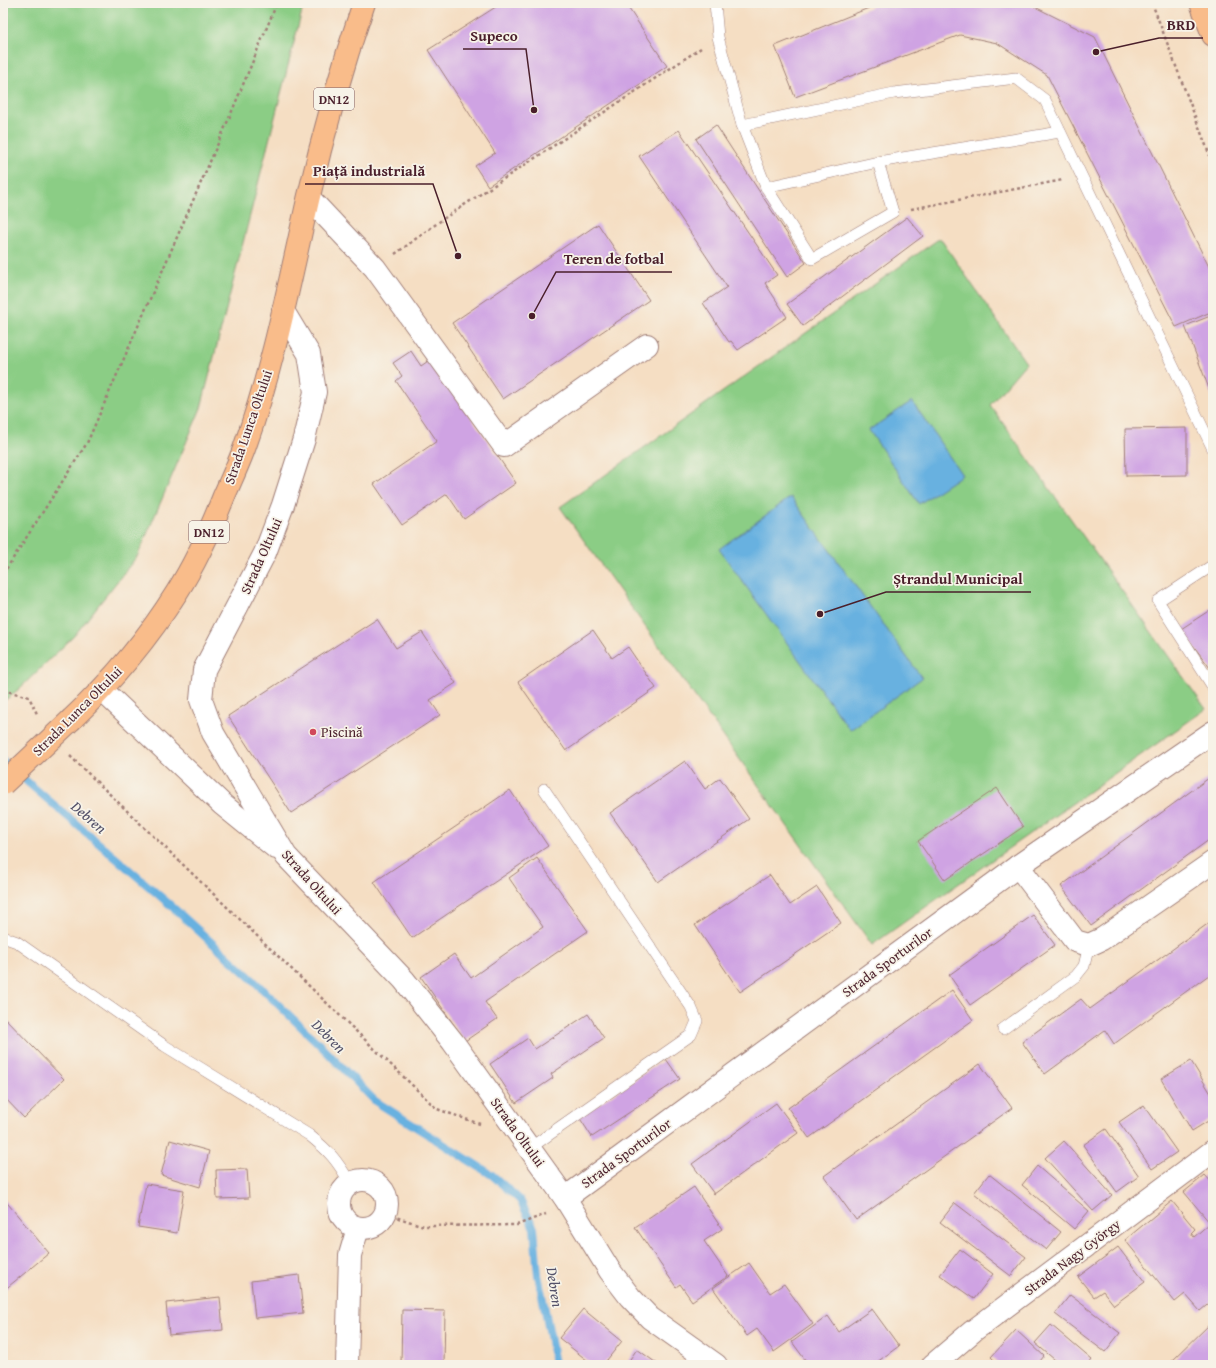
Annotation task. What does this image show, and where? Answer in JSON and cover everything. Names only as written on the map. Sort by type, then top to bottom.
[{"type":"main road","name":"Strada Lunca Oltului","points":[[3,784],[102,690],[144,641],[178,590],[211,529],[244,448],[268,368],[334,99],[364,3]]},
{"type":"main road","points":[[1201,3],[1213,35]]},
{"type":"street","points":[[309,198],[375,268],[504,446],[647,345]]},
{"type":"street","name":"Strada Oltului","points":[[283,311],[309,354],[315,392],[304,439],[283,505],[265,553],[204,670],[201,700],[214,733],[286,856],[404,980],[453,1042],[565,1198],[610,1271],[630,1297],[650,1318],[716,1365]]},
{"type":"street","points":[[102,690],[223,805],[286,856]]},
{"type":"street","name":"Strada Sporturilor","points":[[565,1198],[1018,866],[1213,732]]},
{"type":"street","points":[[1018,866],[1075,941],[1089,945],[1102,939],[1213,862]]},
{"type":"street","name":"Strada Nagy György","points":[[936,1364],[973,1331],[1213,1151]]},
{"type":"street","points":[[358,1180],[373,1181],[385,1191],[388,1206],[386,1214],[382,1221],[374,1226],[358,1228],[350,1225],[344,1219],[340,1211],[340,1195],[344,1188],[350,1183],[358,1180]]},
{"type":"street","points":[[347,1365],[350,1255],[358,1228]]},
{"type":"lane","points":[[715,3],[718,37],[742,125],[766,187],[812,259],[893,212],[878,162]]},
{"type":"lane","points":[[742,125],[894,93],[1016,78],[1045,100],[1213,449]]},
{"type":"lane","points":[[766,187],[878,162],[1060,132]]},
{"type":"lane","points":[[1213,564],[1158,601],[1213,687]]},
{"type":"lane","points":[[530,1148],[691,1035],[697,1021],[691,1006],[544,788]]},
{"type":"lane","points":[[3,937],[17,942],[171,1049],[309,1135],[326,1149],[339,1164],[350,1183]]},
{"type":"lane","points":[[1003,1029],[1076,976],[1084,966],[1089,945]]},
{"type":"path","points":[[3,574],[87,443],[227,123],[277,3]]},
{"type":"path","points":[[1152,3],[1213,164]]},
{"type":"path","points":[[375,268],[443,219],[718,37]]},
{"type":"path","points":[[893,212],[1082,176]]},
{"type":"path","points":[[3,690],[29,697],[41,722]]},
{"type":"path","points":[[70,756],[437,1109],[481,1124],[508,1118]]},
{"type":"path","points":[[386,1214],[424,1226],[517,1225],[547,1213]]},
{"type":"green space","points":[[3,3],[304,3],[201,408],[138,555],[74,636],[19,689],[3,702]]},
{"type":"green space","points":[[940,238],[1026,363],[990,405],[1206,709],[872,945],[560,507]]},
{"type":"water","points":[[912,401],[962,475],[919,504],[869,430]]},
{"type":"water","points":[[791,497],[922,678],[850,730],[719,549]]},
{"type":"building","points":[[502,3],[625,3],[667,66],[488,186],[475,166],[495,153],[428,50]]},
{"type":"building","points":[[881,3],[1027,3],[1095,37],[1213,275],[1213,311],[1176,327],[1047,75],[997,43],[960,35],[795,97],[775,46]]},
{"type":"building","points":[[716,125],[806,263],[787,277],[696,139]]},
{"type":"building","points":[[679,130],[777,275],[765,283],[787,317],[738,350],[731,341],[729,342],[703,303],[727,287],[639,156]]},
{"type":"building","points":[[907,217],[923,236],[803,326],[787,304]]},
{"type":"building","points":[[598,224],[649,300],[503,399],[452,323]]},
{"type":"building","points":[[1213,315],[1213,399],[1185,326]]},
{"type":"building","points":[[411,351],[421,366],[431,359],[516,483],[464,519],[447,494],[402,525],[374,484],[437,441],[396,381],[402,376],[393,363]]},
{"type":"building","points":[[1187,428],[1187,475],[1126,476],[1125,429]]},
{"type":"building","points":[[1213,608],[1213,672],[1181,629]]},
{"type":"building","points":[[377,619],[396,648],[422,632],[456,683],[430,700],[440,715],[291,813],[228,716]]},
{"type":"building","points":[[593,630],[612,658],[628,647],[656,688],[566,751],[518,682]]},
{"type":"building","points":[[685,761],[705,789],[720,778],[749,819],[658,882],[610,813]]},
{"type":"building","points":[[1213,775],[1213,837],[1091,926],[1061,886]]},
{"type":"building","points":[[997,788],[1023,827],[945,880],[918,841]]},
{"type":"building","points":[[510,790],[548,846],[412,938],[374,882]]},
{"type":"building","points":[[537,858],[588,931],[485,1002],[497,1019],[465,1041],[421,977],[454,954],[471,978],[543,927],[509,878]]},
{"type":"building","points":[[770,875],[790,905],[817,887],[841,923],[740,992],[695,925]]},
{"type":"building","points":[[1033,915],[1055,945],[970,1005],[949,975]]},
{"type":"building","points":[[1213,920],[1213,972],[1114,1044],[1105,1030],[1045,1074],[1022,1042],[1081,999],[1090,1009]]},
{"type":"building","points":[[952,990],[973,1020],[809,1138],[788,1108]]},
{"type":"building","points":[[588,1014],[604,1038],[551,1074],[553,1078],[516,1103],[490,1064],[528,1038],[535,1049]]},
{"type":"building","points":[[3,1016],[64,1079],[24,1118],[3,1096]]},
{"type":"building","points":[[666,1059],[680,1079],[592,1137],[579,1117]]},
{"type":"building","points":[[1191,1061],[1213,1097],[1213,1118],[1192,1131],[1161,1079]]},
{"type":"building","points":[[980,1064],[1012,1108],[856,1220],[824,1176]]},
{"type":"building","points":[[776,1103],[798,1133],[714,1194],[692,1164]]},
{"type":"building","points":[[1144,1105],[1177,1152],[1152,1169],[1119,1122]]},
{"type":"building","points":[[1106,1129],[1139,1176],[1117,1192],[1083,1145]]},
{"type":"building","points":[[170,1140],[209,1151],[200,1187],[161,1175]]},
{"type":"building","points":[[1064,1141],[1112,1195],[1093,1211],[1045,1158]]},
{"type":"building","points":[[1037,1166],[1089,1211],[1074,1229],[1022,1185]]},
{"type":"building","points":[[247,1169],[249,1198],[217,1199],[216,1170]]},
{"type":"building","points":[[989,1174],[1061,1232],[1046,1250],[974,1193]]},
{"type":"building","points":[[1205,1175],[1213,1184],[1213,1300],[1200,1311],[1185,1294],[1175,1302],[1125,1240],[1172,1201],[1195,1229],[1191,1233],[1194,1237],[1210,1223],[1184,1192]]},
{"type":"building","points":[[146,1184],[184,1190],[177,1233],[138,1227]]},
{"type":"building","points":[[694,1187],[722,1229],[704,1241],[728,1276],[692,1301],[680,1284],[676,1287],[635,1227]]},
{"type":"building","points":[[3,1198],[49,1253],[3,1291]]},
{"type":"building","points":[[955,1203],[1026,1257],[1011,1276],[940,1222]]},
{"type":"building","points":[[1118,1247],[1145,1282],[1114,1305],[1103,1291],[1094,1297],[1078,1277]]},
{"type":"building","points":[[960,1249],[993,1274],[974,1299],[940,1275]]},
{"type":"building","points":[[749,1263],[770,1293],[784,1284],[813,1324],[774,1352],[757,1329],[747,1336],[713,1288]]},
{"type":"building","points":[[299,1275],[303,1313],[255,1318],[251,1281]]},
{"type":"building","points":[[1070,1295],[1120,1333],[1105,1352],[1055,1314]]},
{"type":"building","points":[[220,1297],[223,1330],[169,1335],[166,1303]]},
{"type":"building","points":[[583,1309],[622,1341],[603,1365],[593,1365],[559,1338]]},
{"type":"building","points":[[872,1309],[899,1346],[873,1365],[809,1365],[792,1342],[828,1316],[839,1332]]},
{"type":"building","points":[[402,1310],[445,1311],[444,1365],[401,1365]]},
{"type":"building","points":[[1213,1321],[1213,1365],[1168,1365]]},
{"type":"building","points":[[1051,1325],[1092,1360],[1088,1365],[1061,1365],[1035,1343]]},
{"type":"building","points":[[1016,1330],[1044,1356],[1037,1365],[999,1365],[991,1357]]},
{"type":"building","points":[[637,1349],[659,1365],[626,1365]]},
{"type":"building","points":[[309,1362],[309,1365],[279,1365],[279,1363]]},
{"type":"waterway","name":"Debren","points":[[3,761],[168,903],[253,980],[375,1101],[492,1175],[520,1200],[534,1228],[538,1275],[555,1365]]},
{"type":"place","name":"BRD","points":[[1096,52]]},
{"type":"place","name":"Supeco","points":[[534,110]]},
{"type":"place","name":"Piață industrială","points":[[458,256]]},
{"type":"place","name":"Teren de fotbal","points":[[532,316]]},
{"type":"place","name":"Ștrandul Municipal","points":[[820,614]]},
{"type":"place","name":"Piscină","points":[[313,732]]}]
